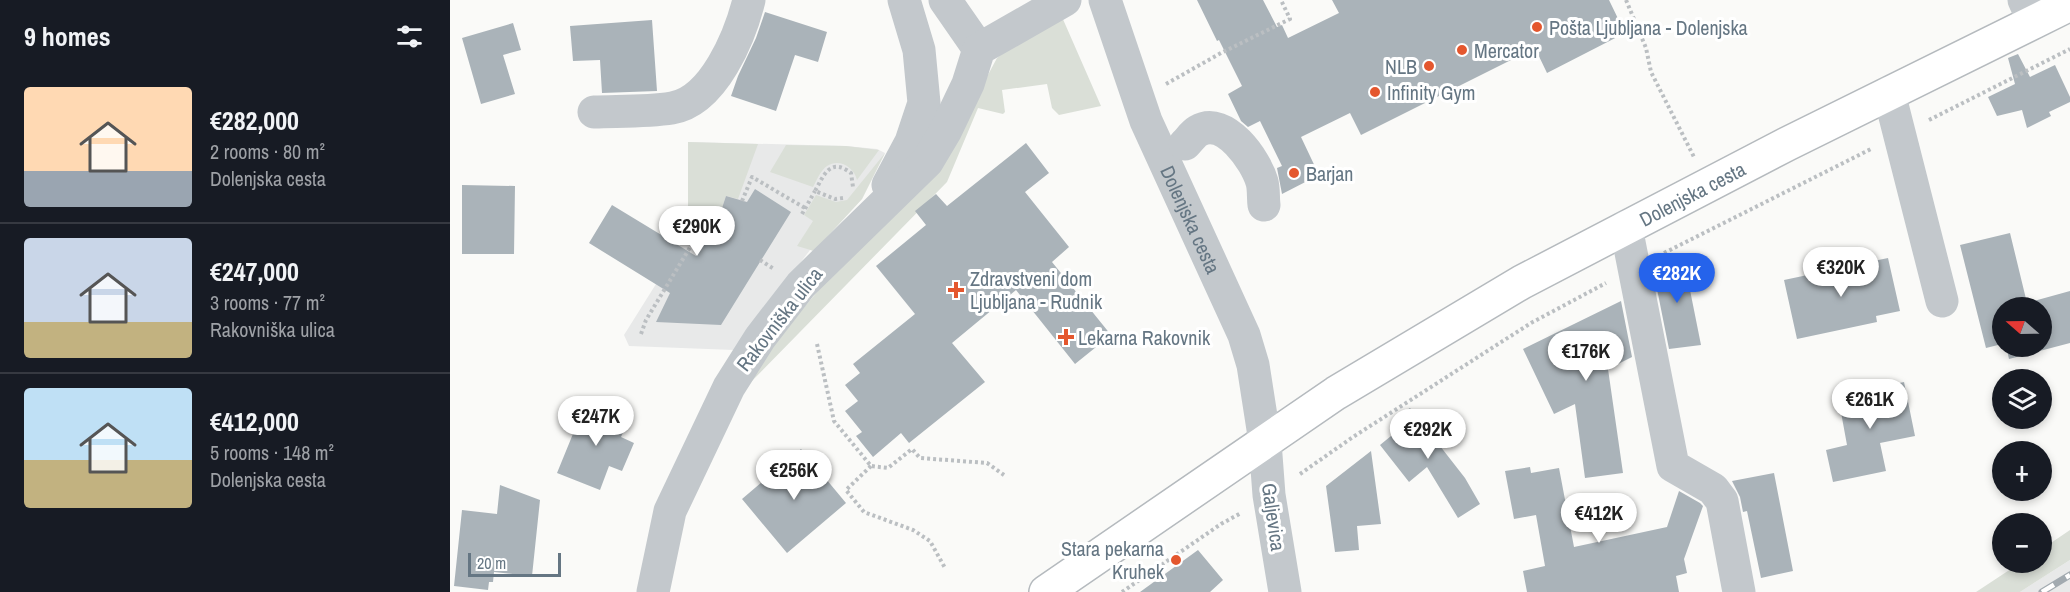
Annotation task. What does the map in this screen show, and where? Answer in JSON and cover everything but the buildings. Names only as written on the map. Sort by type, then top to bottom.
[{"type":"main road","name":"Dolenjska cesta","points":[[1046,592],[1335,393],[1522,282],[1708,184],[1889,93],[2029,11],[2070,4]]},
{"type":"street","points":[[594,112],[673,108],[692,102],[708,86],[724,64],[745,17],[749,0]]},
{"type":"street","points":[[857,200],[911,142],[924,103],[919,50],[904,0]]},
{"type":"street","points":[[945,0],[979,49],[1065,0]]},
{"type":"street","name":"Dolenjska cesta","points":[[1105,0],[1146,121],[1244,335],[1253,365],[1265,442]]},
{"type":"street","name":"Rakovniška ulica","points":[[653,592],[670,511],[729,387],[760,338],[801,285],[857,200],[927,162],[951,121],[968,84],[979,49]]},
{"type":"street","points":[[1889,93],[1942,302]]},
{"type":"street","points":[[1626,227],[1673,465],[1713,489],[1722,501],[1739,592]]},
{"type":"street","name":"Galjevica","points":[[1265,442],[1269,495],[1285,592]]},
{"type":"path","points":[[1166,93],[1165,85],[1221,53],[1290,19],[1281,0]]},
{"type":"path","points":[[1626,0],[1646,48],[1651,72],[1708,184]]},
{"type":"path","points":[[1297,476],[1353,437],[1531,323],[1634,268],[2070,49]]},
{"type":"path","points":[[801,214],[825,173],[838,166],[851,173],[857,200],[837,199],[815,191]]},
{"type":"path","points":[[742,201],[752,177],[805,208]]},
{"type":"path","points":[[641,334],[646,320],[703,226]]},
{"type":"path","points":[[817,344],[834,421],[871,466],[888,468],[912,449],[920,458],[987,463],[1004,476]]},
{"type":"path","points":[[871,466],[846,490],[864,512],[912,530],[930,542],[945,568]]},
{"type":"path","points":[[1122,592],[1221,524],[1245,511]]},
{"type":"shaded area","points":[[1062,17],[1101,106],[1059,115],[1052,108],[1047,84],[1002,90],[1005,112],[1003,114],[978,108],[947,182],[746,387],[753,368],[967,114],[997,58]]},
{"type":"shaded area","points":[[688,142],[846,146],[877,149],[885,153],[862,199],[814,251],[810,250],[734,350],[629,346],[624,335],[688,233]]},
{"type":"shaded area","points":[[688,142],[758,144],[738,199],[726,196],[718,220],[688,212]]},
{"type":"shaded area","points":[[786,145],[846,146],[879,150],[857,180],[853,171],[841,163],[836,163],[825,168],[813,187],[770,172]]},
{"type":"shaded area","points":[[885,153],[862,199],[814,251],[797,246],[813,221],[804,215],[816,195],[836,202],[847,200]]},
{"type":"shaded area","points":[[2070,530],[2070,560],[2052,572],[2052,542]]},
{"type":"shaded area","points":[[2070,560],[2070,592],[2020,592],[2052,573]]},
{"type":"shaded area","points":[[2005,573],[2050,573],[2020,592],[1976,592]]},
{"type":"railway","points":[[2042,592],[2070,575]]},
{"type":"place","name":"Pošta Ljubljana - Dolenjska","points":[[1537,27]]},
{"type":"place","name":"Mercator","points":[[1462,50]]},
{"type":"place","name":"NLB","points":[[1429,66]]},
{"type":"place","name":"Infinity Gym","points":[[1375,92]]},
{"type":"place","name":"Barjan","points":[[1294,173]]},
{"type":"place","name":"Zdravstveni dom Ljubljana - Rudnik","points":[[956,290]]},
{"type":"place","name":"Lekarna Rakovnik","points":[[1066,337]]},
{"type":"place","name":"Stara pekarna Kruhek","points":[[1176,560]]}]
